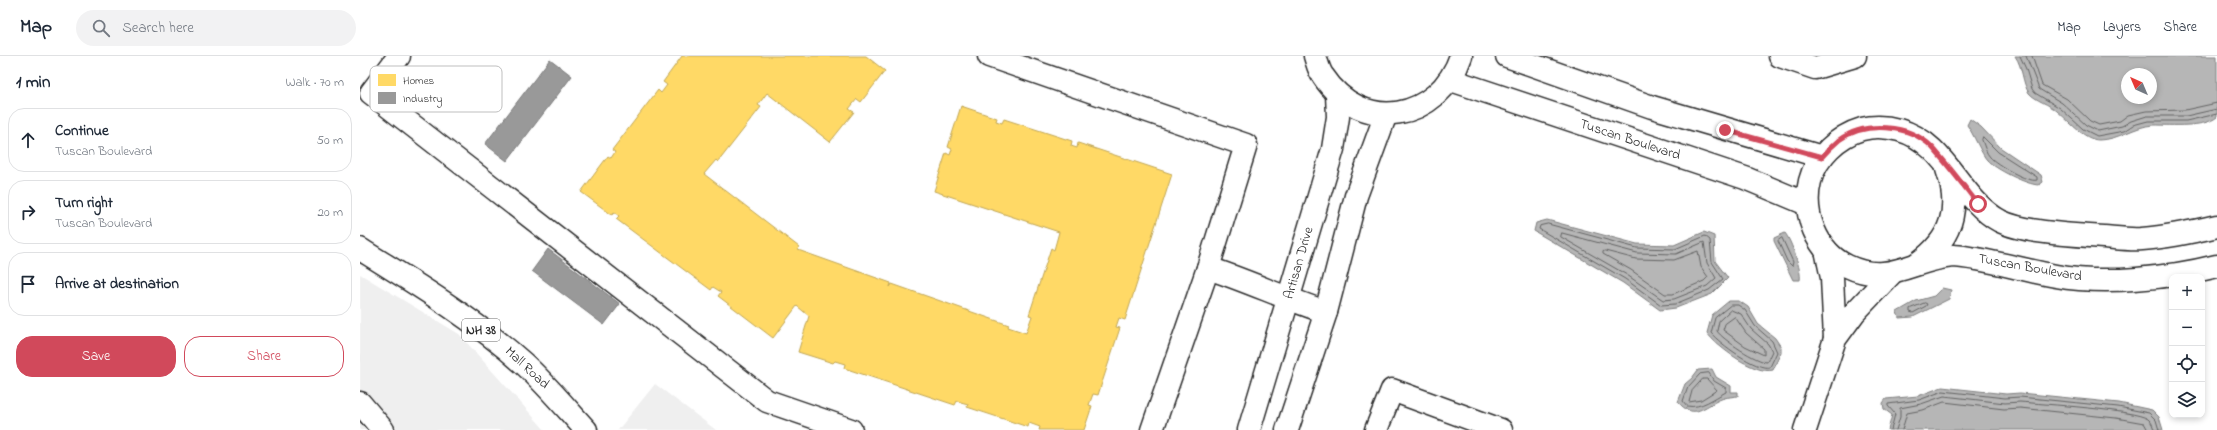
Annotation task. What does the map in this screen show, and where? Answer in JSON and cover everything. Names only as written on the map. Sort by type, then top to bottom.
[{"type":"main road","points":[[392,66],[399,56]]},
{"type":"main road","points":[[989,56],[1246,145],[1208,268],[1152,430]]},
{"type":"main road","points":[[1315,56],[1322,75],[1337,94],[1368,112],[1386,114],[1411,110],[1428,102],[1451,80],[1461,56]]},
{"type":"main road","points":[[1507,56],[1652,107],[1822,157]]},
{"type":"main road","points":[[1780,56],[1815,68],[1856,56]]},
{"type":"main road","name":"Tuscan Boulevard","points":[[1451,80],[1745,178],[1807,204]]},
{"type":"main road","name":"Artisan Drive","points":[[1249,430],[1333,149],[1338,117],[1337,94]]},
{"type":"main road","points":[[394,112],[767,401],[851,430]]},
{"type":"main road","points":[[1287,430],[1326,312],[1356,196],[1386,114]]},
{"type":"main road","name":"Tuscan Boulevard","points":[[2217,226],[2139,240],[2052,233],[2024,228],[2001,221],[1978,204],[1931,146],[1912,133],[1887,127],[1862,129],[1851,134],[1840,140],[1822,157],[1810,179],[1807,204],[1812,229],[1826,250],[1846,266],[1869,273],[1892,273],[1954,256],[2004,264],[2058,276],[2108,280],[2194,272],[2217,266]]},
{"type":"main road","name":"Tuscan Boulevard","points":[[1915,266],[1934,252],[1947,233],[1954,210],[1953,187],[1945,165]]},
{"type":"main road","name":"Mall Road","points":[[360,250],[419,286],[496,340],[549,389],[586,430]]},
{"type":"main road","points":[[1826,250],[1832,278],[1835,339]]},
{"type":"main road","points":[[1208,268],[1260,286],[1288,300],[1326,312]]},
{"type":"main road","points":[[1805,430],[1835,339],[1854,313],[1892,273]]},
{"type":"main road","points":[[1376,430],[1392,390],[1501,430]]},
{"type":"main road","points":[[360,403],[383,430]]},
{"type":"shaded area","points":[[360,274],[459,334],[545,430],[360,430]]},
{"type":"shaded area","points":[[655,384],[716,430],[618,430]]},
{"type":"water","points":[[2015,56],[2217,56],[2217,117],[2204,123],[2147,126],[2113,138],[2099,140],[2093,139],[2076,129],[2054,109],[2029,93]]},
{"type":"water","points":[[1970,119],[1981,127],[2001,148],[2041,175],[2043,182],[2039,185],[2027,182],[2012,176],[1991,164],[1985,157],[1967,125]]},
{"type":"water","points":[[1547,220],[1637,244],[1674,245],[1704,232],[1714,236],[1715,261],[1728,278],[1712,294],[1676,308],[1660,310],[1623,283],[1534,231],[1536,223]]},
{"type":"water","points":[[1785,233],[1796,256],[1800,280],[1793,280],[1774,241],[1774,238]]},
{"type":"water","points":[[1942,288],[1951,290],[1949,299],[1913,317],[1899,318],[1897,312],[1916,301],[1934,296]]},
{"type":"water","points":[[1729,301],[1739,301],[1748,307],[1758,324],[1775,338],[1781,347],[1781,352],[1773,370],[1756,368],[1737,359],[1712,339],[1707,333],[1712,315]]},
{"type":"water","points":[[1712,369],[1716,377],[1731,386],[1731,392],[1738,392],[1738,396],[1722,399],[1697,411],[1688,410],[1683,407],[1678,402],[1685,384],[1698,370]]},
{"type":"water","points":[[1942,387],[2006,394],[2020,393],[2119,403],[2152,410],[2159,417],[2163,430],[1888,430],[1892,415],[1884,409],[1883,403],[1886,399],[1918,396]]},
{"type":"building: Homes","points":[[682,56],[866,56],[885,71],[861,102],[857,99],[849,109],[854,112],[830,142],[767,93],[758,105],[761,107],[718,162],[716,160],[704,174],[799,247],[798,250],[891,283],[890,287],[892,284],[1009,325],[1008,327],[1026,333],[1032,316],[1029,315],[1051,248],[1054,250],[1059,232],[934,191],[946,153],[950,155],[952,149],[948,147],[961,106],[997,118],[996,121],[1002,123],[1004,119],[1072,141],[1071,146],[1077,148],[1078,143],[1172,174],[1125,320],[1119,318],[1116,327],[1120,328],[1098,395],[1093,394],[1089,405],[1092,406],[1084,430],[1039,430],[1040,427],[1029,423],[1028,427],[967,407],[968,404],[957,401],[955,405],[844,368],[845,364],[835,361],[833,363],[798,352],[809,316],[797,306],[773,338],[718,296],[721,292],[713,287],[711,290],[616,219],[619,216],[614,212],[612,215],[581,192],[608,156],[611,158],[615,152],[612,150],[658,90],[661,93],[667,85],[663,82]]},
{"type":"building: Industry","points":[[550,59],[572,76],[507,161],[485,144]]},
{"type":"building: Industry","points":[[548,249],[620,304],[604,325],[532,271]]},
{"type":"route","points":[[1725,130],[1822,157],[1840,140],[1862,129],[1887,127],[1912,133],[1931,146],[1978,204]]}]
